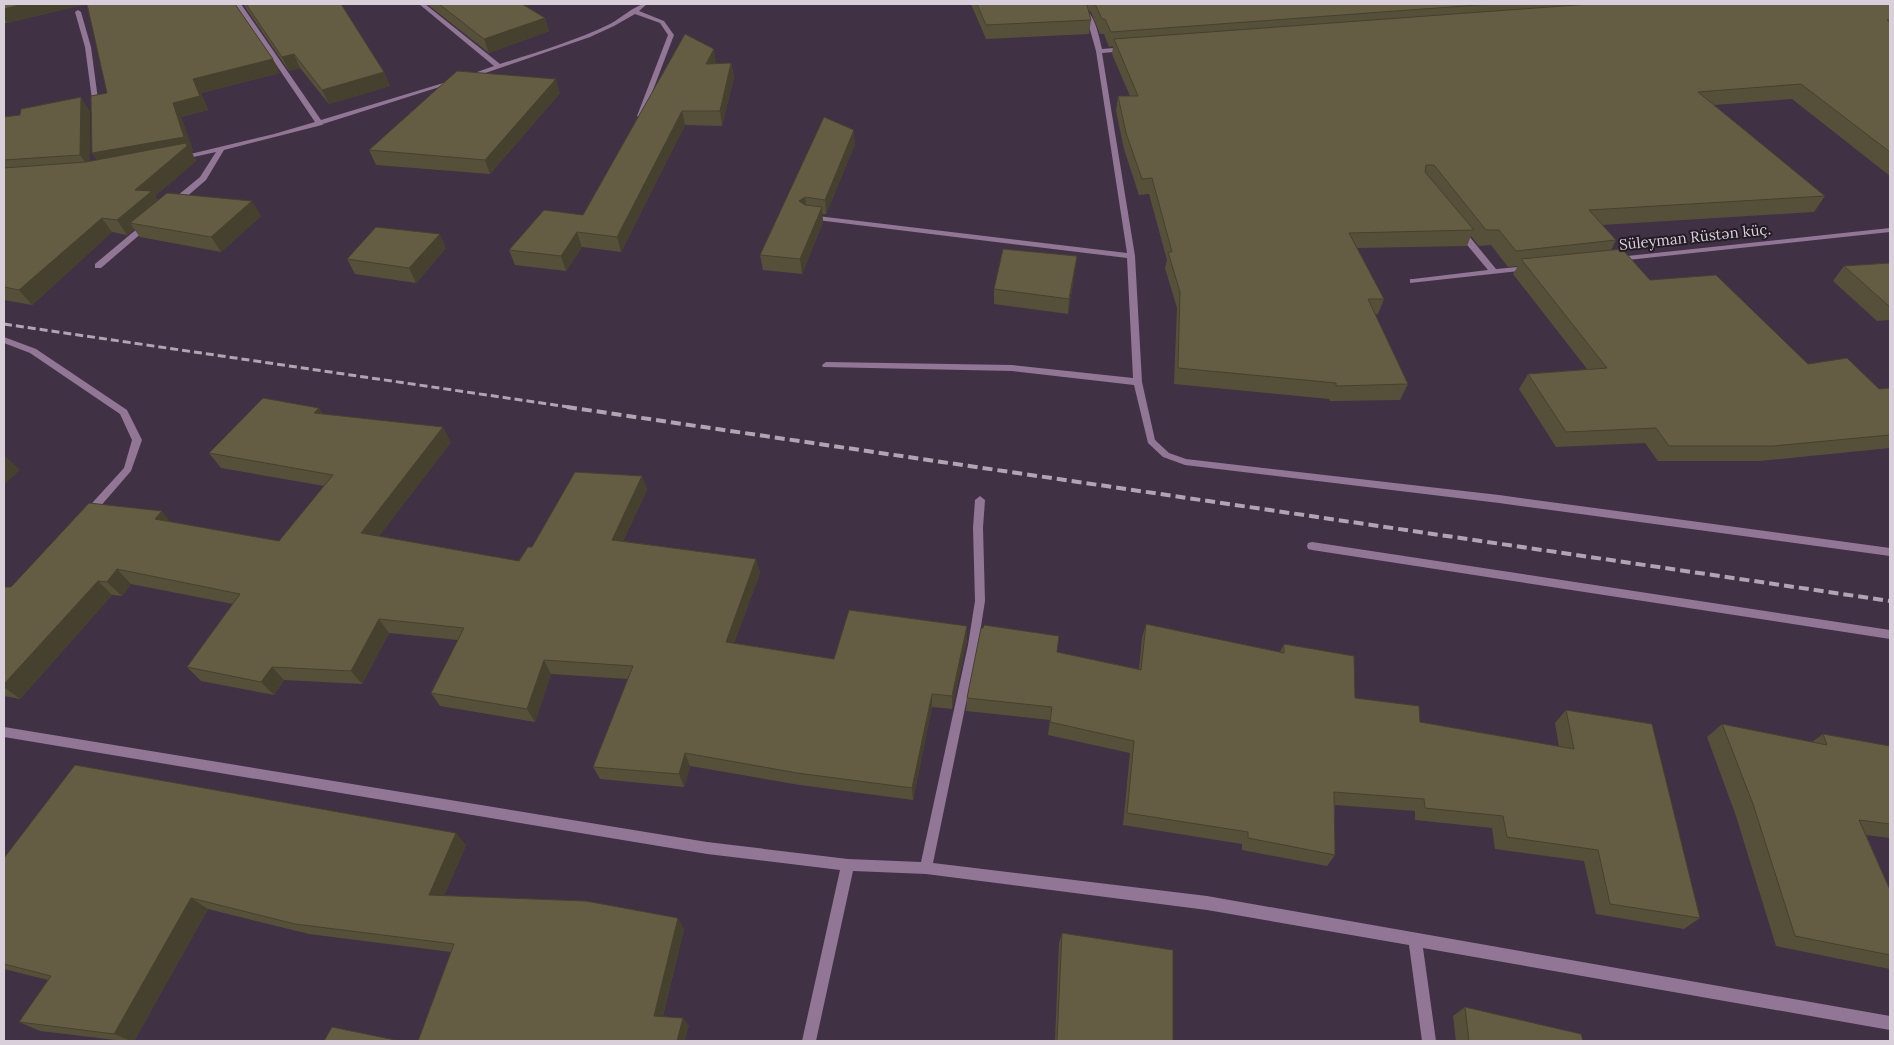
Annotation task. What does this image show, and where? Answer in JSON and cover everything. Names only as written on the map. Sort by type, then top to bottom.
[{"type":"street","points":[[238,4],[320,124]]},
{"type":"street","points":[[422,4],[499,67]]},
{"type":"street","points":[[169,160],[222,150],[320,124],[499,67],[610,26],[635,12],[644,4]]},
{"type":"street","points":[[1078,4],[1085,9],[1090,19],[1099,51],[1131,256],[1138,382],[1151,440],[1166,456],[1185,462],[1499,498],[1890,552]]},
{"type":"street","points":[[78,12],[88,47],[95,91],[96,118]]},
{"type":"street","points":[[635,12],[662,22],[671,35],[640,116]]},
{"type":"street","points":[[1099,51],[1129,49]]},
{"type":"street","points":[[166,209],[203,178],[222,150]]},
{"type":"street","points":[[807,216],[1131,256]]},
{"type":"street","points":[[98,266],[151,222]]},
{"type":"street","points":[[1458,228],[1494,272]]},
{"type":"street","name":"Süleyman Rüstən küç.","points":[[1612,260],[1890,230]]},
{"type":"street","points":[[1413,280],[1533,268]]},
{"type":"street","points":[[4,340],[33,351],[124,412],[137,440],[128,469],[82,520]]},
{"type":"street","points":[[826,365],[1012,368],[1138,382]]},
{"type":"street","points":[[926,868],[974,645],[980,601],[978,528],[980,500]]},
{"type":"street","points":[[1312,546],[1890,635]]},
{"type":"street","points":[[4,732],[707,848],[848,865],[926,868],[1207,903],[1890,1023]]},
{"type":"street","points":[[809,1041],[848,865]]},
{"type":"street","points":[[1415,939],[1429,1041]]},
{"type":"building","points":[[4,4],[23,4],[4,9]]},
{"type":"building","points":[[87,4],[235,4],[273,59],[193,79],[200,96],[173,103],[184,137],[92,153],[91,96],[107,93]]},
{"type":"building","points":[[246,4],[341,4],[384,72],[322,90],[294,54],[282,57]]},
{"type":"building","points":[[439,4],[522,4],[545,18],[484,39]]},
{"type":"building","points":[[977,4],[1085,4],[1087,5],[1091,20],[986,25]]},
{"type":"building","points":[[1095,4],[1491,4],[1111,32]]},
{"type":"building","points":[[1590,4],[1890,4],[1890,20],[1887,20],[1890,22],[1890,152],[1801,84],[1698,92],[1825,196],[1589,210],[1616,240],[1516,251],[1499,230],[1486,230],[1434,165],[1426,165],[1425,172],[1474,230],[1349,233],[1384,299],[1368,299],[1408,384],[1336,386],[1336,383],[1178,368],[1180,292],[1168,252],[1172,252],[1152,178],[1142,179],[1126,133],[1118,96],[1138,96],[1114,39]]},
{"type":"building","points":[[685,34],[714,49],[706,64],[731,63],[720,111],[682,111],[617,237],[577,232],[561,256],[509,250],[544,210],[583,215]]},
{"type":"building","points":[[457,71],[556,79],[485,160],[369,150]]},
{"type":"building","points":[[81,97],[80,155],[4,160],[4,117],[20,115],[21,109]]},
{"type":"building","points":[[824,117],[854,130],[825,200],[805,197],[799,201],[805,205],[822,207],[800,259],[760,255]]},
{"type":"building","points":[[186,143],[187,146],[135,190],[152,191],[117,220],[102,218],[19,290],[4,287],[4,168],[86,162]]},
{"type":"building","points":[[167,193],[252,201],[211,237],[130,223]]},
{"type":"building","points":[[376,227],[440,234],[409,268],[347,259]]},
{"type":"building","points":[[1003,249],[1077,256],[1069,299],[994,289]]},
{"type":"building","points":[[1622,249],[1650,280],[1716,275],[1808,364],[1847,358],[1879,389],[1890,388],[1890,435],[1773,446],[1669,446],[1656,428],[1566,432],[1528,374],[1607,368],[1521,259]]},
{"type":"building","points":[[1890,263],[1890,307],[1844,266]]},
{"type":"building","points":[[263,398],[319,408],[314,413],[443,427],[361,533],[519,561],[528,547],[532,547],[575,472],[642,476],[612,540],[756,559],[726,642],[834,659],[849,610],[967,626],[952,696],[932,694],[912,788],[797,773],[685,753],[679,774],[593,767],[633,666],[544,660],[527,709],[431,693],[464,628],[379,619],[351,671],[272,667],[261,682],[187,667],[240,594],[117,569],[107,582],[98,581],[4,684],[4,587],[11,587],[89,503],[162,511],[155,519],[279,541],[333,475],[209,453]]},
{"type":"building","points":[[1146,624],[1284,653],[1284,644],[1354,656],[1355,698],[1419,706],[1420,722],[1574,749],[1566,710],[1652,724],[1700,918],[1610,904],[1598,850],[1507,837],[1503,816],[1425,808],[1424,799],[1334,792],[1335,855],[1248,838],[1248,832],[1127,813],[1134,741],[1050,722],[1052,707],[967,698],[981,628],[984,625],[1059,636],[1057,652],[1141,670]]},
{"type":"building","points":[[1722,724],[1827,745],[1823,734],[1890,746],[1890,824],[1859,820],[1890,890],[1890,955],[1795,936],[1753,804]]},
{"type":"building","points":[[75,765],[456,833],[429,895],[586,901],[678,918],[654,1016],[683,1018],[677,1041],[418,1041],[454,944],[295,924],[191,898],[114,1034],[19,1022],[51,976],[4,964],[4,858]]},
{"type":"building","points":[[1062,933],[1173,950],[1173,1041],[1057,1041]]},
{"type":"building","points":[[1465,1007],[1581,1034],[1583,1041],[1469,1041]]},
{"type":"building","points":[[332,1027],[400,1041],[324,1041]]},
{"type":"railway","points":[[4,324],[575,408]]},
{"type":"railway","points":[[567,407],[1890,601]]}]
